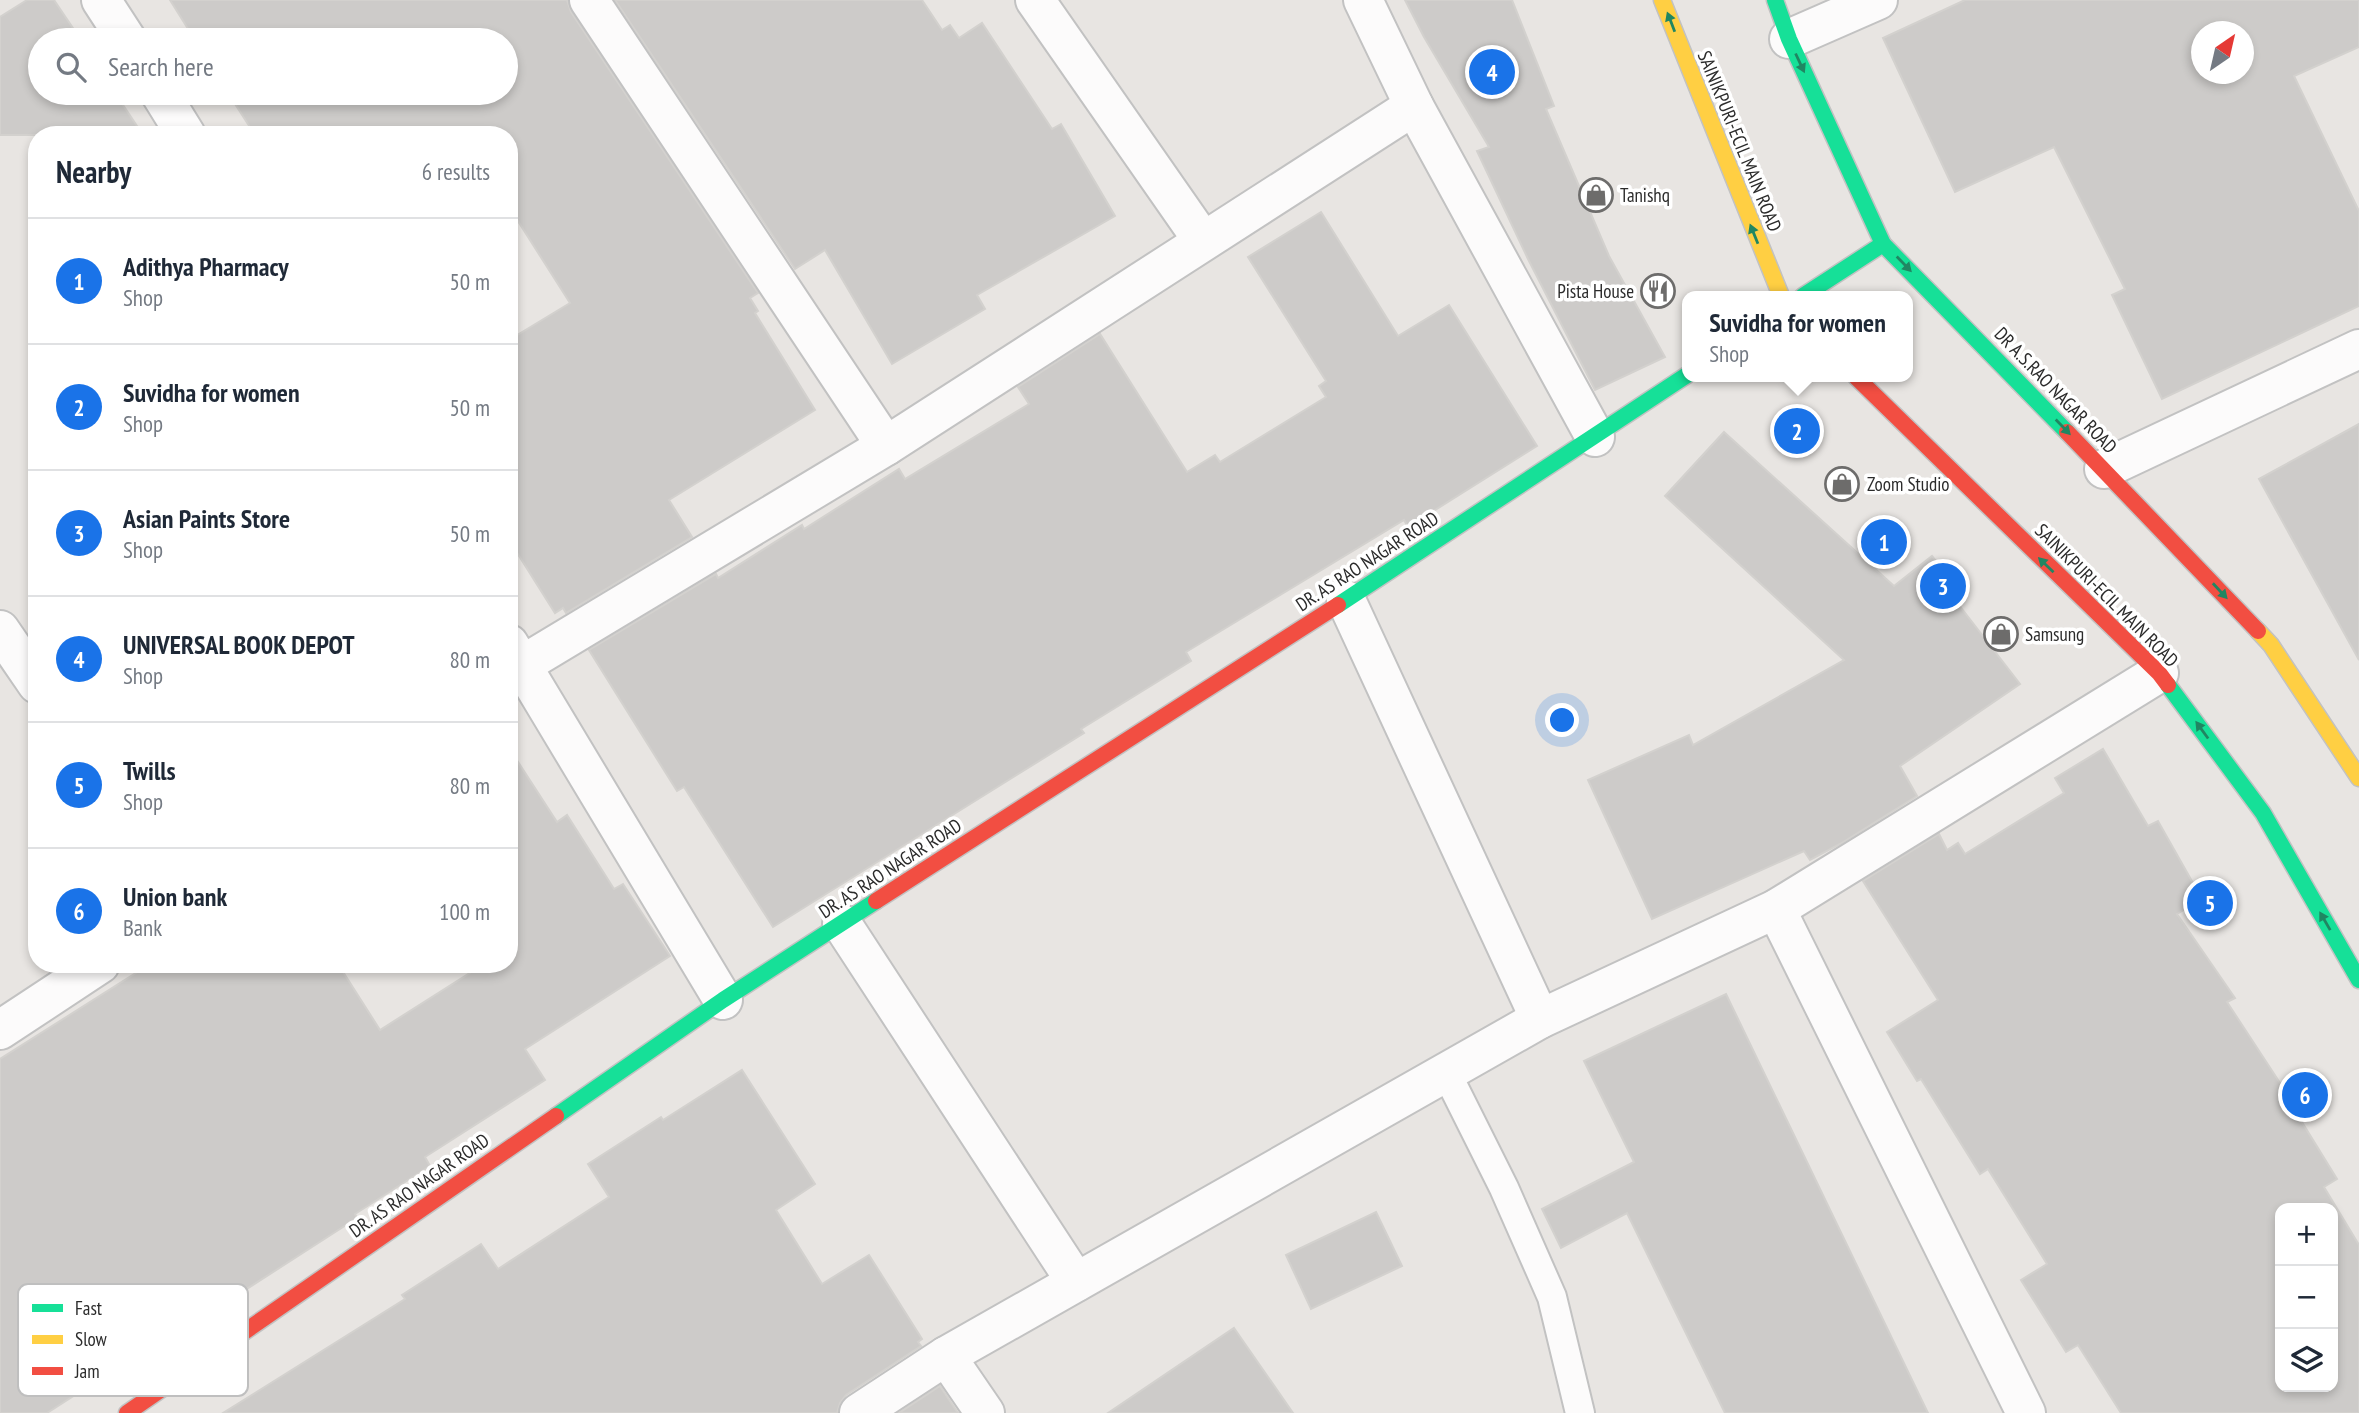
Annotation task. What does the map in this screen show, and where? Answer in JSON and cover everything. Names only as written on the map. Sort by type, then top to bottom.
[{"type":"main road","name":"SAINIKPURI-ECIL MAIN ROAD","points":[[1662,0],[1779,291]]},
{"type":"main road","name":"DR A.S.RAO NAGAR ROAD","points":[[1775,0],[1789,39],[1883,243],[2271,645],[2359,778]]},
{"type":"main road","points":[[1811,291],[1883,243]]},
{"type":"main road","name":"DR. AS RAO NAGAR ROAD","points":[[248,1329],[723,1000],[1346,600],[1682,378]]},
{"type":"main road","name":"SAINIKPURI-ECIL MAIN ROAD","points":[[1861,382],[2160,673],[2263,813],[2359,980]]},
{"type":"main road","name":"DR. AS RAO NAGAR ROAD","points":[[127,1413],[152,1396]]},
{"type":"street","points":[[101,0],[119,28]]},
{"type":"street","points":[[589,0],[886,446]]},
{"type":"street","points":[[1035,0],[1203,241]]},
{"type":"street","points":[[1363,0],[1414,106],[1595,437]]},
{"type":"street","points":[[1789,39],[1878,0]]},
{"type":"street","points":[[167,105],[180,126]]},
{"type":"street","points":[[518,654],[886,446],[1414,106]]},
{"type":"street","points":[[2104,469],[2359,349]]},
{"type":"street","points":[[1346,600],[1540,1019]]},
{"type":"street","points":[[0,630],[28,671]]},
{"type":"street","points":[[518,658],[723,1000]]},
{"type":"street","points":[[859,1413],[946,1356],[1540,1019],[1776,909],[2160,673]]},
{"type":"street","points":[[1776,909],[2026,1413]]},
{"type":"street","points":[[842,924],[1076,1282]]},
{"type":"street","points":[[0,1030],[86,973]]},
{"type":"street","points":[[946,1356],[985,1413]]},
{"type":"lane","points":[[1446,1072],[1504,1188],[1552,1297],[1580,1413]]},
{"type":"building","points":[[27,0],[54,0],[73,28],[28,28],[28,105],[123,105],[137,126],[28,126],[28,135],[0,135],[0,17]]},
{"type":"building","points":[[170,0],[567,0],[571,12],[758,293],[750,298],[758,311],[755,313],[815,410],[669,500],[692,537],[566,613],[563,608],[555,613],[518,554],[518,335],[570,303],[518,221],[518,126],[249,126],[236,105],[518,105],[518,28],[188,28]]},
{"type":"building","points":[[615,0],[922,0],[942,30],[950,25],[959,38],[982,23],[1052,129],[1061,124],[1115,216],[977,295],[985,309],[892,364],[825,250],[795,269]]},
{"type":"building","points":[[1405,0],[1512,0],[1554,106],[1546,109],[1609,256],[1665,357],[1595,390],[1477,151],[1489,147]]},
{"type":"building","points":[[1965,0],[2359,0],[2359,47],[2294,76],[2359,211],[2359,306],[2162,399],[2112,295],[2125,289],[2054,147],[1955,192],[1883,38]]},
{"type":"building","points":[[1321,212],[1398,336],[1449,305],[1537,446],[1408,527],[1404,520],[1186,652],[1191,661],[1081,729],[1084,733],[773,927],[684,787],[677,791],[589,650],[716,574],[718,578],[802,525],[804,529],[899,469],[905,479],[1029,404],[1018,387],[1100,334],[1187,472],[1215,455],[1220,462],[1326,397],[1319,386],[1326,381],[1248,257]]},
{"type":"building","points":[[2359,424],[2359,660],[2259,479]]},
{"type":"building","points":[[1724,432],[1894,586],[1932,556],[1959,591],[1952,596],[2020,684],[1900,766],[1917,796],[1810,860],[1804,851],[1652,919],[1588,780],[1689,735],[1693,745],[1844,660],[1665,496]]},
{"type":"building","points":[[2103,749],[2148,826],[2158,821],[2202,899],[2177,914],[2235,998],[2227,1002],[2286,1092],[2284,1093],[2337,1179],[2324,1187],[2334,1203],[2275,1203],[2275,1392],[2338,1392],[2338,1210],[2359,1245],[2359,1413],[2121,1413],[2078,1345],[2066,1352],[2021,1280],[2047,1264],[1988,1169],[1980,1174],[1921,1079],[1917,1081],[1887,1032],[1938,1000],[1863,881],[1939,834],[1947,850],[1958,843],[1965,854],[2064,793],[2055,778]]},
{"type":"building","points":[[518,762],[557,822],[567,815],[614,889],[623,884],[670,956],[525,1049],[545,1080],[425,1157],[430,1166],[355,1214],[357,1218],[248,1288],[248,1284],[18,1284],[18,1396],[73,1396],[47,1413],[0,1413],[0,1059],[136,973],[344,973],[380,1030],[470,973],[518,973]]},
{"type":"building","points":[[1726,994],[1928,1413],[1725,1413],[1627,1213],[1561,1248],[1542,1209],[1634,1162],[1584,1061]]},
{"type":"building","points":[[742,1070],[815,1184],[776,1210],[822,1284],[869,1255],[922,1339],[918,1342],[921,1346],[846,1395],[837,1413],[223,1413],[405,1299],[402,1295],[481,1244],[498,1269],[609,1197],[588,1164]]},
{"type":"building","points":[[1376,1212],[1402,1266],[1311,1309],[1286,1255]]},
{"type":"building","points":[[1234,1328],[1293,1413],[1108,1413]]},
{"type":"building","points":[[940,1386],[958,1413],[899,1413]]},
{"type":"traffic: fast","points":[[1775,0],[1789,39],[1883,244],[2067,432]]},
{"type":"traffic: fast","points":[[1811,291],[1883,244]]},
{"type":"traffic: fast","points":[[1338,605],[1682,378]]},
{"type":"traffic: fast","points":[[2168,685],[2263,813],[2359,980]]},
{"type":"traffic: fast","points":[[556,1116],[723,1000],[876,901]]},
{"type":"traffic: slow","points":[[1662,0],[1779,291]]},
{"type":"traffic: slow","points":[[2258,631],[2271,645],[2359,778]]},
{"type":"traffic: jam","points":[[1861,382],[2159,673],[2168,685]]},
{"type":"traffic: jam","points":[[2067,432],[2258,631]]},
{"type":"traffic: jam","points":[[876,901],[1338,605]]},
{"type":"traffic: jam","points":[[248,1329],[556,1116]]},
{"type":"traffic: jam","points":[[127,1413],[152,1396]]},
{"type":"place","name":"UNIVERSAL BO0K DEPOT","points":[[1492,72]]},
{"type":"place","name":"Tanishq","points":[[1596,195]]},
{"type":"place","name":"Pista House","points":[[1658,291]]},
{"type":"place","name":"Suvidha for women","points":[[1797,431]]},
{"type":"place","name":"Zoom Studio","points":[[1842,484]]},
{"type":"place","name":"Adithya Pharmacy","points":[[1884,542]]},
{"type":"place","name":"Asian Paints Store","points":[[1943,586]]},
{"type":"place","name":"Samsung","points":[[2001,634]]},
{"type":"place","name":"Twills","points":[[2210,903]]},
{"type":"place","name":"Union bank","points":[[2305,1095]]}]
